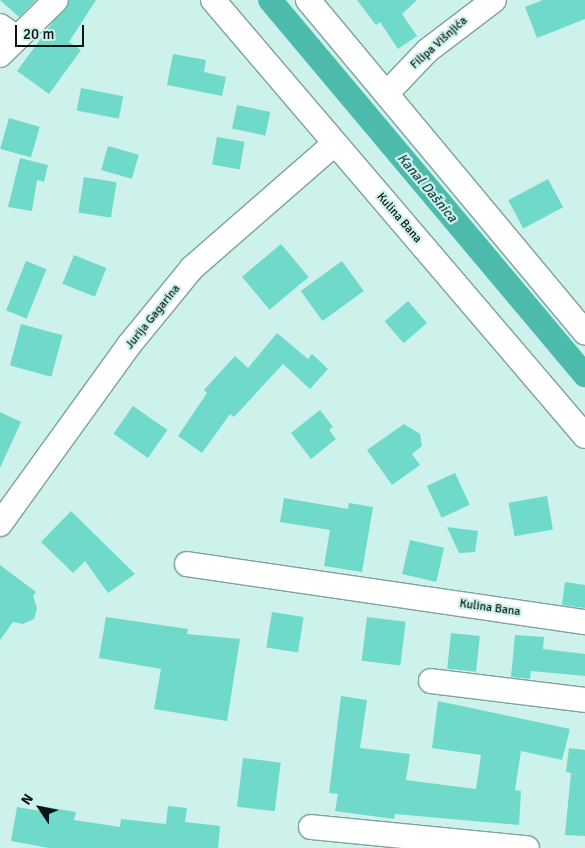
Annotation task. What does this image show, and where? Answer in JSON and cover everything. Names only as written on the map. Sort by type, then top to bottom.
[{"type":"street","points":[[0,55],[8,32],[56,0]]},
{"type":"street","name":"Kulina Bana","points":[[213,0],[585,436]]},
{"type":"street","points":[[308,0],[388,92],[585,333]]},
{"type":"street","name":"Filipa Višnjića","points":[[388,92],[427,50],[494,0]]},
{"type":"street","name":"Jurija Gagarina","points":[[1,520],[129,345],[192,268],[334,144]]},
{"type":"street","name":"Kulina Bana","points":[[187,564],[585,622]]},
{"type":"street","points":[[431,681],[585,700]]},
{"type":"street","points":[[311,826],[527,848]]},
{"type":"building","points":[[0,0],[36,0],[19,17]]},
{"type":"building","points":[[69,0],[96,0],[69,42],[81,50],[49,94],[17,71]]},
{"type":"building","points":[[357,0],[417,0],[402,14],[417,36],[398,49],[380,22],[376,25]]},
{"type":"building","points":[[543,0],[585,0],[585,19],[537,38],[525,7]]},
{"type":"building","points":[[173,54],[206,60],[204,72],[226,77],[222,96],[167,85]]},
{"type":"building","points":[[81,88],[123,96],[119,119],[77,111]]},
{"type":"building","points":[[237,105],[270,112],[265,136],[232,128]]},
{"type":"building","points":[[9,118],[40,127],[31,158],[0,149]]},
{"type":"building","points":[[217,137],[245,142],[240,169],[212,165]]},
{"type":"building","points":[[108,146],[139,155],[132,179],[101,170]]},
{"type":"building","points":[[20,158],[48,165],[44,182],[37,180],[32,211],[8,207]]},
{"type":"building","points":[[84,177],[117,182],[111,218],[78,213]]},
{"type":"building","points":[[548,179],[563,207],[523,228],[508,200]]},
{"type":"building","points":[[281,244],[309,277],[270,310],[242,277]]},
{"type":"building","points":[[74,255],[106,268],[95,297],[62,284]]},
{"type":"building","points":[[26,261],[46,269],[27,318],[6,310]]},
{"type":"building","points":[[342,261],[364,291],[322,321],[301,291]]},
{"type":"building","points":[[408,301],[427,323],[404,343],[385,321]]},
{"type":"building","points":[[21,324],[63,335],[51,377],[10,366]]},
{"type":"building","points":[[277,333],[308,359],[312,354],[328,369],[310,389],[283,364],[234,417],[230,414],[202,453],[178,436],[207,393],[204,390],[235,356],[248,368]]},
{"type":"building","points":[[133,406],[167,430],[148,458],[113,434]]},
{"type":"building","points":[[320,410],[333,427],[329,430],[336,439],[311,459],[291,433]]},
{"type":"building","points":[[0,412],[21,422],[0,468]]},
{"type":"building","points":[[404,424],[420,434],[422,446],[412,454],[420,465],[392,485],[367,450]]},
{"type":"building","points":[[455,473],[470,505],[442,518],[427,486]]},
{"type":"building","points":[[547,496],[553,529],[514,536],[509,503]]},
{"type":"building","points":[[284,498],[348,509],[349,503],[373,507],[362,572],[324,566],[330,530],[280,522]]},
{"type":"building","points":[[71,511],[135,574],[108,593],[85,561],[73,573],[41,542]]},
{"type":"building","points":[[447,527],[478,531],[475,552],[459,553]]},
{"type":"building","points":[[410,540],[444,548],[436,582],[402,574]]},
{"type":"building","points":[[0,565],[36,592],[33,596],[37,608],[34,619],[23,624],[13,622],[0,640]]},
{"type":"building","points":[[565,582],[585,585],[585,608],[562,605]]},
{"type":"building","points":[[272,612],[304,617],[298,653],[266,648]]},
{"type":"building","points":[[106,617],[188,629],[187,634],[240,639],[227,721],[154,709],[161,669],[99,658]]},
{"type":"building","points":[[367,617],[406,622],[400,665],[362,661]]},
{"type":"building","points":[[451,633],[480,636],[476,672],[447,669]]},
{"type":"building","points":[[515,635],[544,637],[543,649],[585,654],[585,676],[531,671],[530,679],[511,677]]},
{"type":"building","points":[[341,696],[367,700],[360,748],[410,754],[406,780],[476,789],[481,755],[432,748],[438,701],[570,729],[562,760],[521,751],[515,790],[521,791],[519,825],[395,814],[394,819],[335,811],[338,794],[329,793]]},
{"type":"building","points":[[569,748],[585,750],[585,836],[565,835],[571,773],[566,772]]},
{"type":"building","points":[[243,758],[281,763],[275,811],[237,807]]},
{"type":"building","points":[[41,806],[76,812],[74,820],[120,827],[121,819],[166,824],[168,806],[187,808],[185,822],[220,826],[218,848],[49,848],[11,841],[17,807],[40,811]]},
{"type":"waterway","name":"Kanal Dašnica","points":[[270,0],[585,375]]}]
